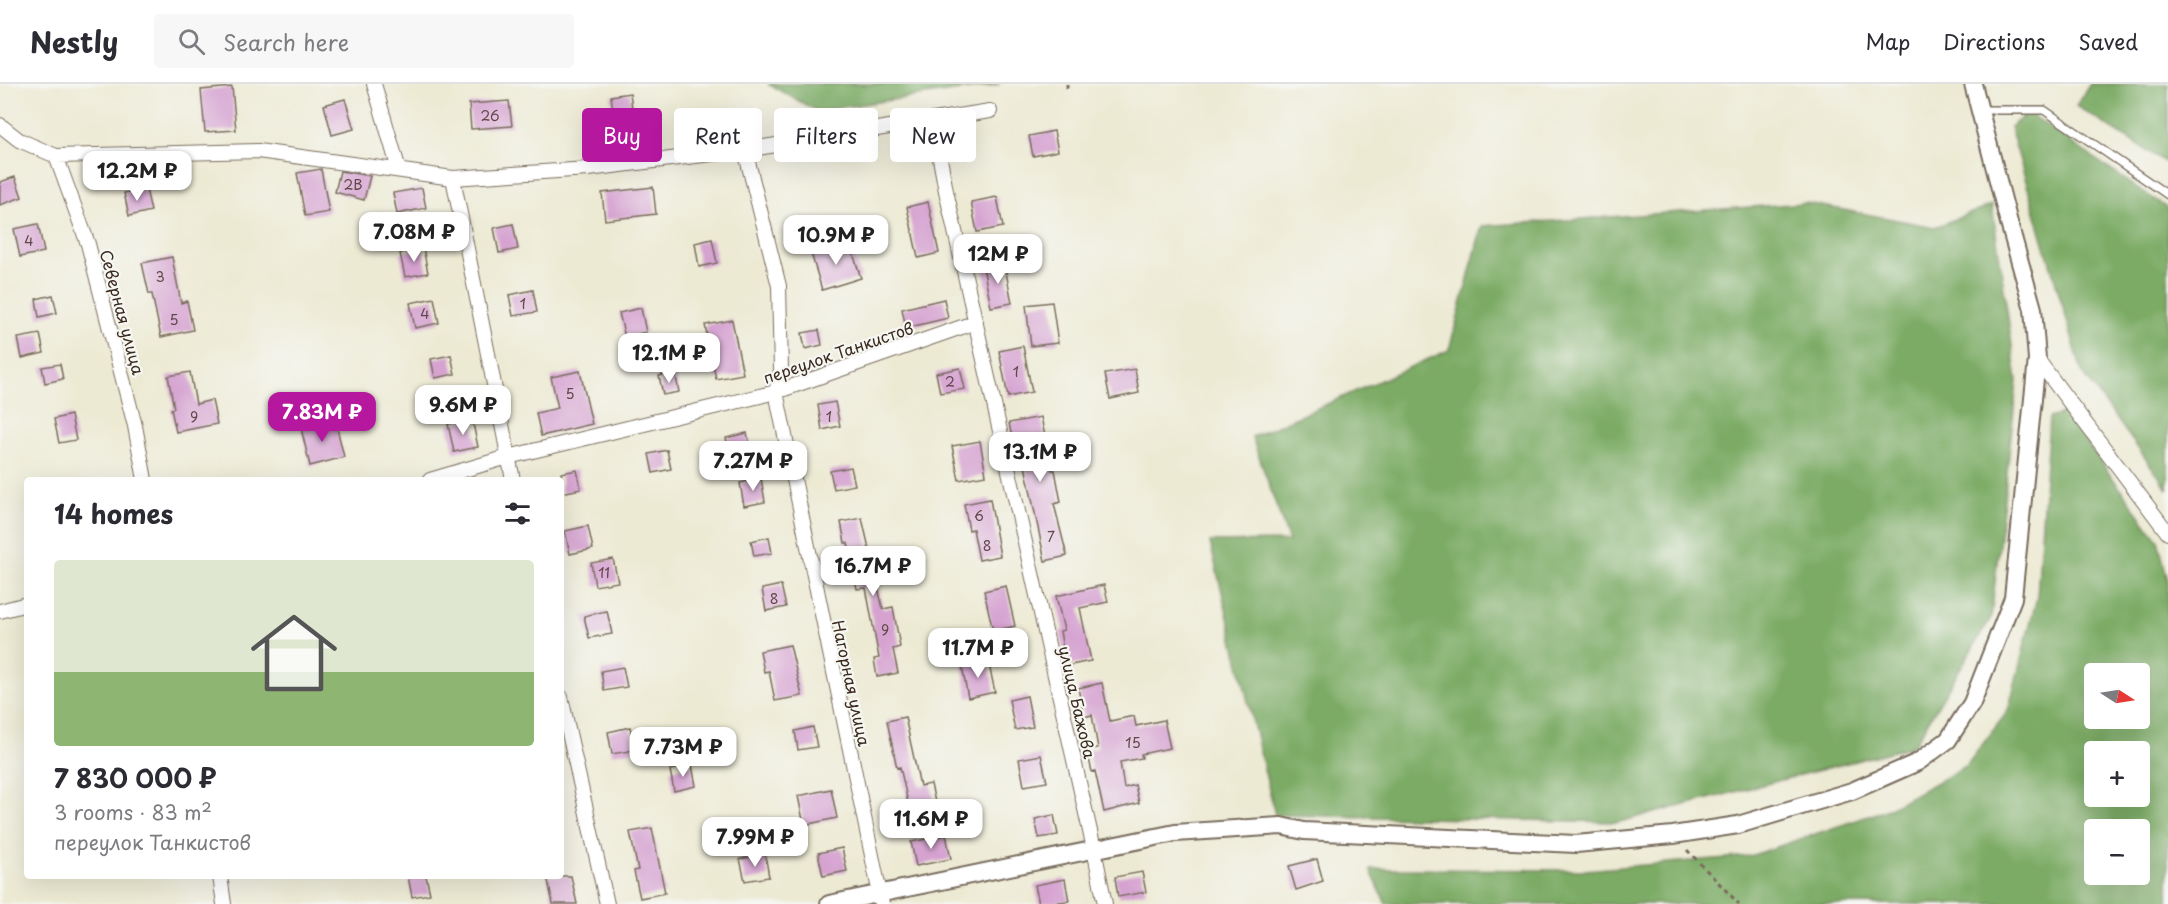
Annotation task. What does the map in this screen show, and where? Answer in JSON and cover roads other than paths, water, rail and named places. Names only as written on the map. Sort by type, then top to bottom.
[{"type":"street","points":[[374,84],[399,170]]},
{"type":"street","points":[[829,904],[880,899],[1094,849],[1175,833],[1281,826],[1304,831],[1576,844],[1673,835],[1738,825],[1852,791],[1917,762],[1948,740],[1972,703],[2013,598],[2037,359],[2033,309],[1973,84]]},
{"type":"street","points":[[976,113],[990,111]]},
{"type":"street","points":[[0,125],[19,140],[56,156],[258,151],[453,178],[588,169],[674,159]]},
{"type":"street","points":[[762,147],[890,128]]},
{"type":"street","name":"Северная улица","points":[[56,156],[88,244],[135,426],[144,477]]},
{"type":"street","name":"Нагорная улица","points":[[748,162],[779,286],[781,370],[776,392],[880,899]]},
{"type":"street","name":"улица Бажова","points":[[942,162],[1105,904]]},
{"type":"street","points":[[453,178],[512,477]]},
{"type":"street","name":"переулок Танкистов","points":[[440,477],[508,457],[776,392],[976,322]]},
{"type":"street","points":[[2037,359],[2168,533]]},
{"type":"street","points":[[0,611],[24,605]]},
{"type":"street","points":[[564,710],[607,904]]},
{"type":"street","points":[[220,879],[224,904]]},
{"type":"lane","points":[[1980,110],[2044,110],[2168,195]]}]
